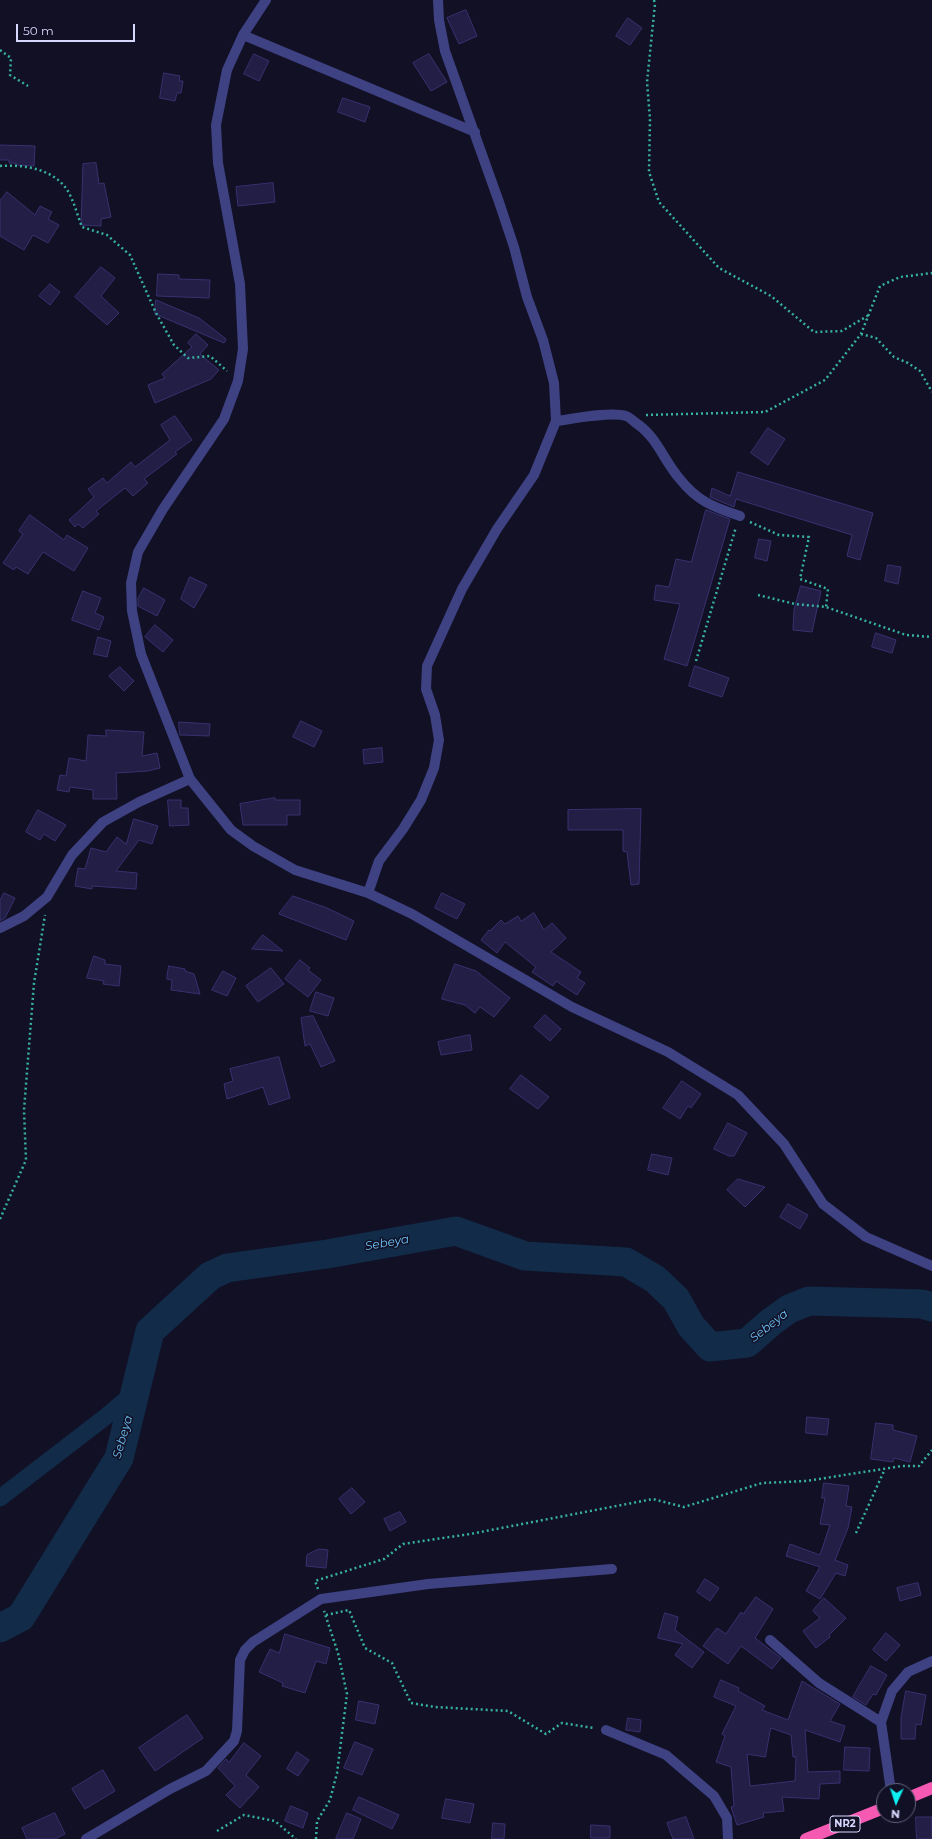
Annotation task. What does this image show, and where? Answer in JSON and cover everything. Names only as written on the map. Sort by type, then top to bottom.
[{"type":"highway","points":[[916,1795],[932,1788]]},
{"type":"highway","name":"NR2","points":[[806,1839],[876,1811]]},
{"type":"street","points":[[266,0],[243,35],[227,70],[216,126],[218,163],[240,284],[243,349],[238,381],[224,419],[163,509],[138,552],[131,583],[132,611],[141,654],[190,779],[231,830],[253,846],[295,870],[368,893],[412,914],[572,1007],[668,1052],[738,1095],[784,1144],[823,1204],[866,1237],[932,1266]]},
{"type":"street","points":[[368,893],[379,861],[403,829],[421,800],[434,768],[439,740],[435,715],[426,689],[427,666],[462,589],[497,529],[534,475],[556,422],[554,383],[543,340],[527,297],[514,247],[475,132],[445,50],[439,20],[438,0]]},
{"type":"street","points":[[243,35],[475,132]]},
{"type":"street","points":[[556,422],[591,415],[626,416],[647,430],[662,451],[678,478],[692,492],[709,506],[740,516]]},
{"type":"street","points":[[0,928],[24,916],[47,897],[72,855],[103,822],[138,802],[190,779]]},
{"type":"street","points":[[86,1839],[170,1789],[206,1771],[234,1741],[237,1731],[240,1660],[245,1650],[252,1642],[321,1600],[428,1584],[612,1569]]},
{"type":"street","points":[[770,1640],[820,1683],[881,1722]]},
{"type":"street","points":[[890,1783],[881,1722],[892,1691],[908,1672],[932,1662]]},
{"type":"street","points":[[606,1730],[666,1755],[714,1796],[727,1818],[728,1839]]},
{"type":"path","points":[[654,0],[656,4],[647,82],[650,119],[649,172],[659,202],[719,268],[771,296],[814,332],[842,331],[868,315]]},
{"type":"path","points":[[0,50],[12,58],[10,75],[28,86]]},
{"type":"path","points":[[0,166],[39,169],[55,177],[70,194],[82,227],[107,235],[130,254],[156,313],[174,345],[188,358],[210,356],[238,381]]},
{"type":"path","points":[[626,416],[765,412],[825,380],[861,334],[880,286],[900,277],[932,273]]},
{"type":"path","points":[[861,334],[876,338],[894,357],[908,363],[920,371],[932,392]]},
{"type":"path","points":[[696,661],[740,516],[779,535],[809,536],[800,579],[828,589],[826,607]]},
{"type":"path","points":[[758,595],[795,604],[826,607],[906,635],[932,637]]},
{"type":"path","points":[[0,1219],[26,1160],[24,1110],[34,983],[47,897]]},
{"type":"path","points":[[316,1839],[317,1821],[330,1800],[337,1773],[347,1694],[338,1653],[315,1581],[384,1559],[404,1544],[470,1534],[653,1499],[684,1507],[762,1483],[806,1481],[902,1466],[919,1466],[932,1450]]},
{"type":"path","points":[[856,1533],[884,1470]]},
{"type":"path","points":[[326,1615],[349,1610],[365,1648],[392,1663],[411,1703],[435,1707],[508,1711],[546,1734],[562,1723],[606,1730]]},
{"type":"path","points":[[216,1831],[244,1815],[275,1821],[296,1839]]},
{"type":"building","points":[[466,10],[477,36],[459,44],[447,18]]},
{"type":"building","points":[[628,18],[642,28],[630,45],[616,36]]},
{"type":"building","points":[[254,54],[269,61],[259,81],[244,74]]},
{"type":"building","points":[[429,54],[447,82],[431,91],[413,63]]},
{"type":"building","points":[[164,73],[180,76],[179,81],[183,81],[181,93],[177,93],[175,101],[160,98]]},
{"type":"building","points":[[343,98],[370,107],[365,122],[338,112]]},
{"type":"building","points":[[0,145],[35,146],[34,166],[16,165],[16,163],[9,163],[9,160],[0,160]]},
{"type":"building","points":[[96,163],[99,184],[104,183],[111,217],[101,219],[101,226],[81,225],[83,164]]},
{"type":"building","points":[[273,183],[275,202],[238,206],[236,187]]},
{"type":"building","points":[[7,192],[35,215],[40,206],[52,212],[48,219],[59,225],[48,243],[33,235],[24,250],[0,236],[0,201]]},
{"type":"building","points":[[101,267],[115,278],[101,296],[119,313],[107,325],[75,297]]},
{"type":"building","points":[[158,274],[179,275],[179,279],[210,280],[209,298],[157,296]]},
{"type":"building","points":[[50,284],[60,292],[50,305],[39,296]]},
{"type":"building","points":[[156,300],[199,318],[226,339],[224,343],[155,314]]},
{"type":"building","points":[[196,334],[208,345],[200,354],[219,370],[211,379],[155,403],[148,385],[165,378],[162,374],[192,347],[188,343]]},
{"type":"building","points":[[175,416],[192,440],[175,452],[177,454],[144,479],[148,483],[133,496],[125,488],[96,511],[99,514],[83,528],[78,524],[75,527],[69,520],[94,497],[88,489],[103,478],[107,483],[131,462],[135,467],[170,440],[161,425]]},
{"type":"building","points":[[768,428],[785,439],[768,465],[751,453]]},
{"type":"building","points":[[738,472],[873,513],[860,560],[847,556],[852,535],[736,499],[734,507],[710,497],[712,488],[730,496]]},
{"type":"building","points":[[706,510],[730,519],[687,666],[664,659],[680,604],[654,600],[656,585],[669,587],[676,559],[691,562]]},
{"type":"building","points":[[30,515],[64,540],[67,535],[88,548],[74,571],[43,552],[28,574],[16,567],[14,570],[3,563],[23,534],[19,531]]},
{"type":"building","points":[[759,539],[771,541],[767,561],[755,558]]},
{"type":"building","points":[[888,565],[901,567],[898,584],[885,581]]},
{"type":"building","points":[[190,577],[207,585],[194,608],[181,599]]},
{"type":"building","points":[[801,586],[821,591],[812,632],[793,630],[794,610]]},
{"type":"building","points":[[144,588],[165,600],[157,616],[138,606],[138,599]]},
{"type":"building","points":[[83,591],[101,598],[95,613],[104,617],[99,630],[72,620]]},
{"type":"building","points":[[155,625],[173,640],[163,652],[145,637]]},
{"type":"building","points":[[876,633],[896,640],[892,653],[872,647]]},
{"type":"building","points":[[98,637],[111,641],[107,657],[94,654]]},
{"type":"building","points":[[695,666],[729,678],[722,697],[689,686]]},
{"type":"building","points":[[120,667],[134,681],[124,691],[109,676]]},
{"type":"building","points":[[301,721],[322,731],[314,747],[293,737]]},
{"type":"building","points":[[179,722],[210,724],[209,736],[180,735]]},
{"type":"building","points":[[106,730],[144,732],[142,756],[157,753],[160,768],[148,771],[116,773],[117,799],[93,799],[93,790],[70,787],[69,792],[57,790],[60,775],[66,776],[69,758],[86,761],[88,735],[106,736]]},
{"type":"building","points":[[382,748],[383,762],[364,764],[363,750]]},
{"type":"building","points":[[275,798],[275,800],[300,800],[300,815],[287,815],[287,825],[243,825],[240,804]]},
{"type":"building","points":[[168,800],[181,800],[181,808],[188,808],[189,825],[170,826]]},
{"type":"building","points":[[641,809],[639,884],[631,885],[627,852],[623,851],[623,830],[568,830],[568,810]]},
{"type":"building","points":[[38,810],[66,825],[55,841],[44,834],[40,840],[26,832]]},
{"type":"building","points":[[134,819],[158,826],[152,844],[139,840],[116,871],[137,873],[136,889],[92,886],[92,889],[75,886],[78,868],[85,869],[91,848],[106,852],[117,837],[126,844]]},
{"type":"building","points":[[4,893],[15,898],[5,918],[0,921],[0,901]]},
{"type":"building","points":[[442,893],[465,904],[457,919],[435,908]]},
{"type":"building","points":[[293,896],[327,908],[354,921],[346,940],[279,914]]},
{"type":"building","points":[[534,913],[544,930],[552,923],[566,938],[551,952],[581,972],[577,978],[585,983],[577,995],[556,981],[553,986],[532,972],[536,967],[505,942],[497,953],[481,940],[489,930],[490,931],[501,920],[505,924],[518,916],[521,921]]},
{"type":"building","points":[[263,935],[283,951],[252,949]]},
{"type":"building","points":[[94,956],[105,960],[105,964],[121,966],[119,986],[103,984],[104,981],[87,978]]},
{"type":"building","points":[[300,960],[310,968],[308,970],[321,980],[308,997],[285,979]]},
{"type":"building","points":[[455,964],[476,971],[510,998],[494,1017],[480,1007],[475,1013],[465,1005],[442,999]]},
{"type":"building","points":[[169,966],[185,969],[185,971],[194,974],[200,994],[171,990],[172,980],[167,979]]},
{"type":"building","points":[[271,968],[284,984],[258,1002],[246,986]]},
{"type":"building","points":[[223,971],[236,978],[227,996],[212,990]]},
{"type":"building","points":[[316,992],[334,998],[328,1016],[310,1011]]},
{"type":"building","points":[[545,1015],[561,1029],[550,1041],[534,1027]]},
{"type":"building","points":[[313,1016],[335,1061],[321,1067],[310,1044],[305,1046],[301,1018]]},
{"type":"building","points":[[470,1035],[472,1050],[441,1055],[438,1042]]},
{"type":"building","points":[[279,1057],[290,1098],[269,1105],[263,1087],[227,1099],[224,1084],[233,1081],[230,1069]]},
{"type":"building","points":[[521,1075],[549,1097],[538,1109],[510,1089]]},
{"type":"building","points":[[682,1081],[701,1094],[691,1108],[688,1106],[680,1119],[663,1108]]},
{"type":"building","points":[[728,1123],[747,1133],[734,1156],[729,1156],[714,1149]]},
{"type":"building","points":[[652,1154],[672,1158],[668,1175],[648,1170]]},
{"type":"building","points":[[738,1179],[765,1187],[745,1207],[727,1190]]},
{"type":"building","points":[[788,1204],[808,1215],[800,1229],[780,1217]]},
{"type":"building","points":[[807,1417],[829,1419],[827,1435],[806,1433]]},
{"type":"building","points":[[876,1423],[893,1425],[893,1430],[917,1436],[910,1462],[894,1458],[893,1462],[871,1459]]},
{"type":"building","points":[[824,1483],[849,1486],[846,1506],[852,1507],[848,1528],[835,1560],[848,1565],[845,1576],[836,1573],[820,1599],[806,1591],[820,1567],[786,1556],[790,1544],[820,1555],[830,1525],[820,1524],[825,1498],[822,1498]]},
{"type":"building","points":[[352,1488],[365,1502],[351,1514],[339,1499]]},
{"type":"building","points":[[400,1512],[406,1522],[390,1531],[384,1519]]},
{"type":"building","points":[[319,1549],[328,1550],[326,1568],[306,1566],[307,1555]]},
{"type":"building","points":[[705,1579],[719,1588],[710,1601],[697,1592]]},
{"type":"building","points":[[918,1583],[921,1595],[900,1601],[897,1588]]},
{"type":"building","points":[[756,1597],[773,1609],[755,1638],[781,1658],[772,1669],[741,1646],[728,1664],[703,1646],[717,1628],[726,1634],[741,1612],[743,1614]]},
{"type":"building","points":[[824,1598],[846,1618],[829,1635],[830,1637],[816,1648],[803,1631],[820,1618],[813,1611]]},
{"type":"building","points":[[665,1613],[678,1617],[675,1630],[704,1652],[692,1668],[675,1655],[683,1644],[658,1638]]},
{"type":"building","points":[[886,1633],[900,1645],[886,1661],[873,1650]]},
{"type":"building","points":[[285,1634],[330,1648],[326,1664],[316,1661],[305,1693],[282,1686],[283,1683],[259,1672],[270,1649],[279,1653]]},
{"type":"building","points":[[871,1666],[887,1675],[876,1695],[873,1694],[866,1705],[853,1697]]},
{"type":"building","points":[[721,1680],[739,1688],[738,1691],[765,1706],[762,1710],[788,1720],[802,1681],[840,1704],[830,1721],[845,1726],[840,1742],[805,1730],[808,1772],[840,1771],[840,1783],[820,1784],[819,1799],[782,1797],[784,1811],[763,1813],[764,1817],[737,1825],[731,1807],[734,1806],[731,1767],[716,1762],[725,1736],[722,1734],[736,1706],[714,1697]],"holes":[[[771,1728],[791,1735],[793,1757],[796,1757],[795,1781],[750,1786],[747,1754],[765,1757]]]},
{"type":"building","points":[[906,1691],[926,1695],[921,1725],[916,1724],[915,1739],[901,1739],[901,1718]]},
{"type":"building","points":[[359,1701],[379,1705],[375,1724],[356,1720]]},
{"type":"building","points":[[187,1715],[203,1738],[155,1771],[139,1748]]},
{"type":"building","points":[[628,1718],[641,1720],[640,1732],[626,1730]]},
{"type":"building","points":[[355,1742],[373,1749],[362,1775],[344,1768]]},
{"type":"building","points":[[244,1743],[261,1756],[246,1775],[259,1787],[240,1808],[226,1795],[235,1786],[218,1768],[226,1759],[229,1762]]},
{"type":"building","points":[[845,1747],[870,1748],[869,1771],[844,1770]]},
{"type":"building","points":[[297,1752],[309,1760],[298,1776],[287,1769]]},
{"type":"building","points":[[103,1770],[115,1791],[85,1809],[72,1789]]},
{"type":"building","points":[[359,1797],[399,1815],[392,1829],[353,1810]]},
{"type":"building","points":[[446,1799],[474,1804],[470,1823],[442,1818]]},
{"type":"building","points":[[291,1806],[308,1813],[303,1828],[285,1821]]},
{"type":"building","points":[[55,1813],[65,1834],[55,1839],[27,1839],[22,1828]]},
{"type":"building","points":[[347,1813],[361,1819],[353,1839],[336,1839]]},
{"type":"building","points":[[686,1817],[694,1839],[673,1839],[667,1823]]},
{"type":"building","points":[[916,1817],[932,1817],[932,1839],[917,1839]]},
{"type":"building","points":[[493,1823],[505,1824],[504,1839],[492,1839]]},
{"type":"building","points":[[591,1825],[610,1826],[610,1838],[591,1838]]},
{"type":"waterway","name":"Sebeya","points":[[0,1628],[21,1617],[119,1458],[150,1331],[210,1276],[227,1268],[327,1254],[456,1231],[525,1256],[626,1262],[655,1279],[676,1299],[691,1326],[710,1347],[747,1343],[771,1322],[789,1309],[809,1301],[922,1304],[932,1307]]},
{"type":"waterway","points":[[0,1498],[104,1418],[135,1392]]}]
